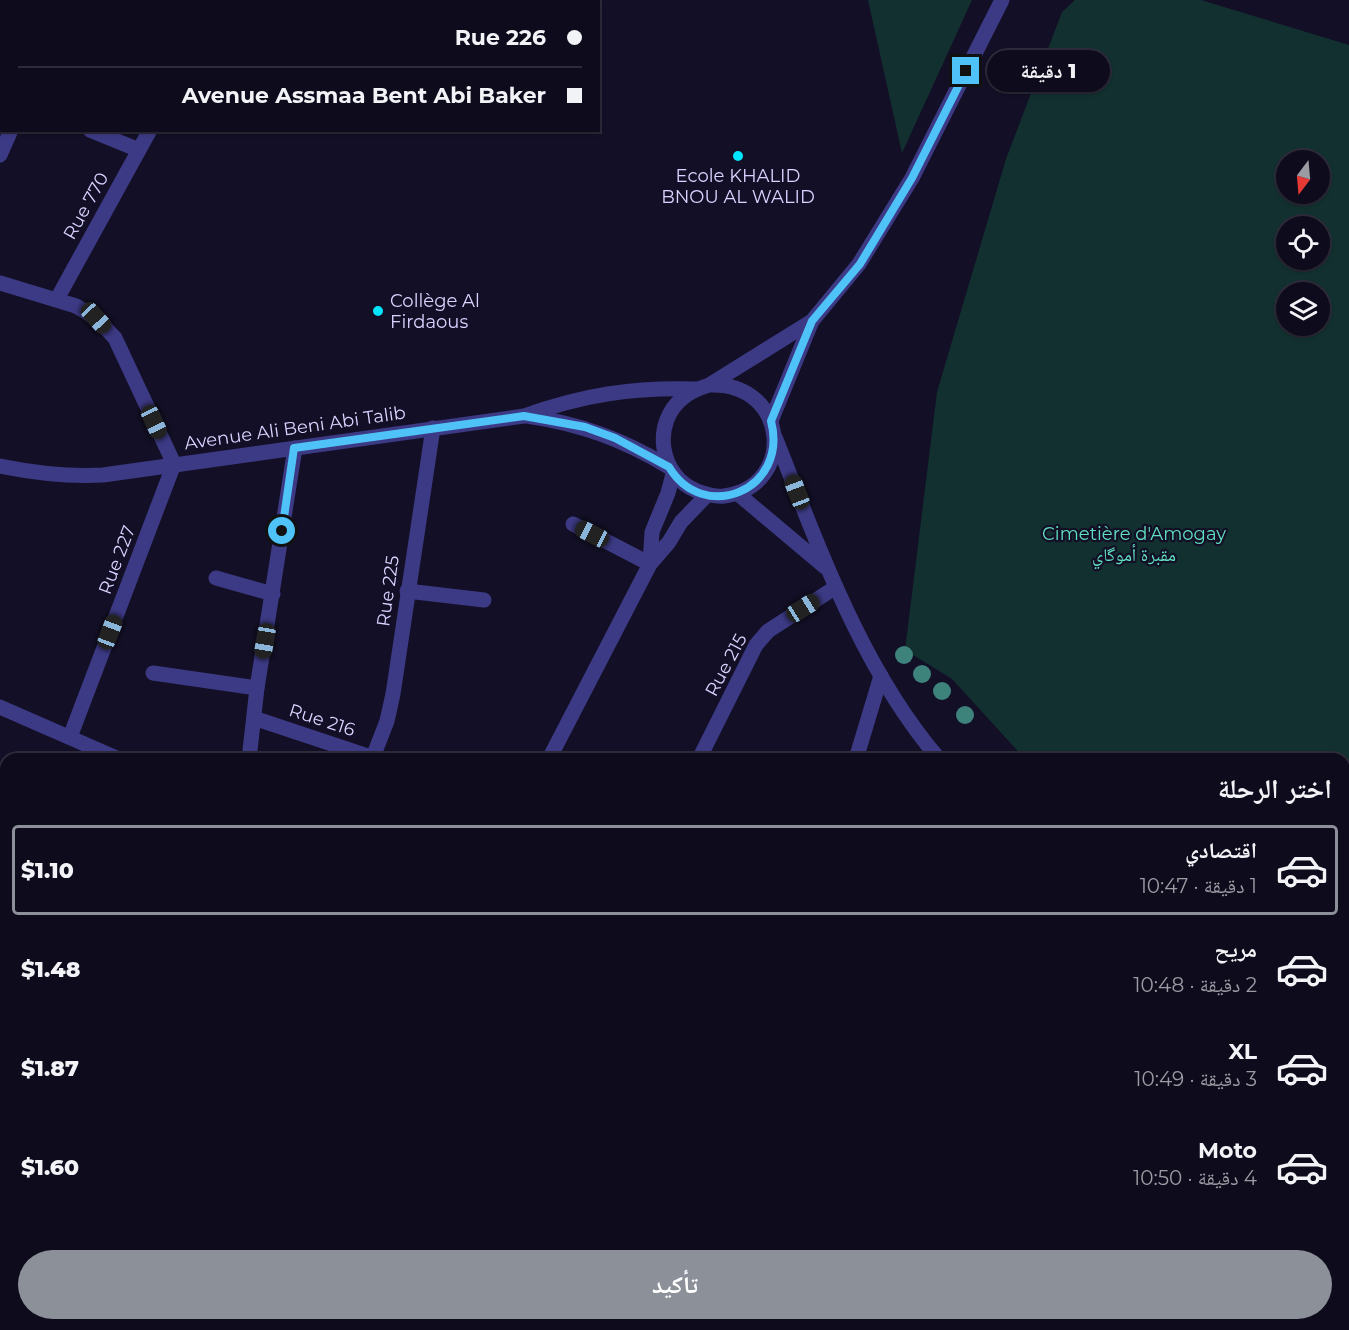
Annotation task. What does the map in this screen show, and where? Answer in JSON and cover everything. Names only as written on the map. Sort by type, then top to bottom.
[{"type":"street","points":[[812,321],[773,428],[774,450],[761,477],[750,487],[722,496],[707,495],[688,488],[671,470],[664,453],[662,438],[665,422],[672,409],[683,398],[812,321],[860,264],[912,178],[1002,0]]},
{"type":"street","points":[[0,155],[10,132]]},
{"type":"street","points":[[95,132],[139,150]]},
{"type":"street","name":"Rue 770","points":[[57,299],[149,132]]},
{"type":"street","points":[[0,283],[57,299],[76,306],[96,318],[115,338],[174,464]]},
{"type":"street","points":[[702,387],[735,387],[757,400],[773,428],[836,587],[881,676],[934,753]]},
{"type":"street","name":"Avenue Ali Beni Abi Talib","points":[[0,466],[73,476],[103,475],[524,416],[557,404],[603,394],[661,388],[702,387]]},
{"type":"street","name":"Avenue Ali Beni Abi Talib","points":[[524,416],[585,427],[615,438],[671,470]]},
{"type":"street","name":"Rue 225","points":[[377,753],[389,712],[433,428]]},
{"type":"street","points":[[250,753],[257,688],[294,448]]},
{"type":"street","name":"Rue 227","points":[[70,737],[174,464]]},
{"type":"street","points":[[650,564],[652,532],[668,493],[671,470]]},
{"type":"street","points":[[737,493],[827,569]]},
{"type":"street","points":[[552,753],[650,564],[669,542],[681,522],[707,495]]},
{"type":"street","points":[[573,524],[650,564]]},
{"type":"street","points":[[216,578],[273,594]]},
{"type":"street","name":"Rue 215","points":[[702,753],[756,645],[768,631],[836,587]]},
{"type":"street","points":[[407,591],[484,600]]},
{"type":"street","points":[[153,673],[257,688]]},
{"type":"street","points":[[858,753],[881,676]]},
{"type":"street","points":[[0,707],[106,753]]},
{"type":"street","name":"Rue 216","points":[[254,718],[360,753]]},
{"type":"green space","points":[[868,0],[972,0],[902,153]]},
{"type":"green space","name":"Cimetière d'Amogay مقبرة أموگاي","points":[[1075,0],[1201,0],[1349,45],[1349,753],[1020,753],[952,679],[905,650],[937,392],[1006,159],[1062,12]]},
{"type":"place","name":"Ecole KHALID BNOU AL WALID","points":[[738,156]]},
{"type":"place","name":"Collège Al Firdaous","points":[[378,311]]},
{"type":"route","points":[[282,531],[294,448],[524,416],[585,427],[615,438],[669,467],[688,488],[707,495],[722,496],[750,487],[761,477],[769,464],[774,450],[771,421],[812,321],[860,264],[912,178],[966,71]]}]
